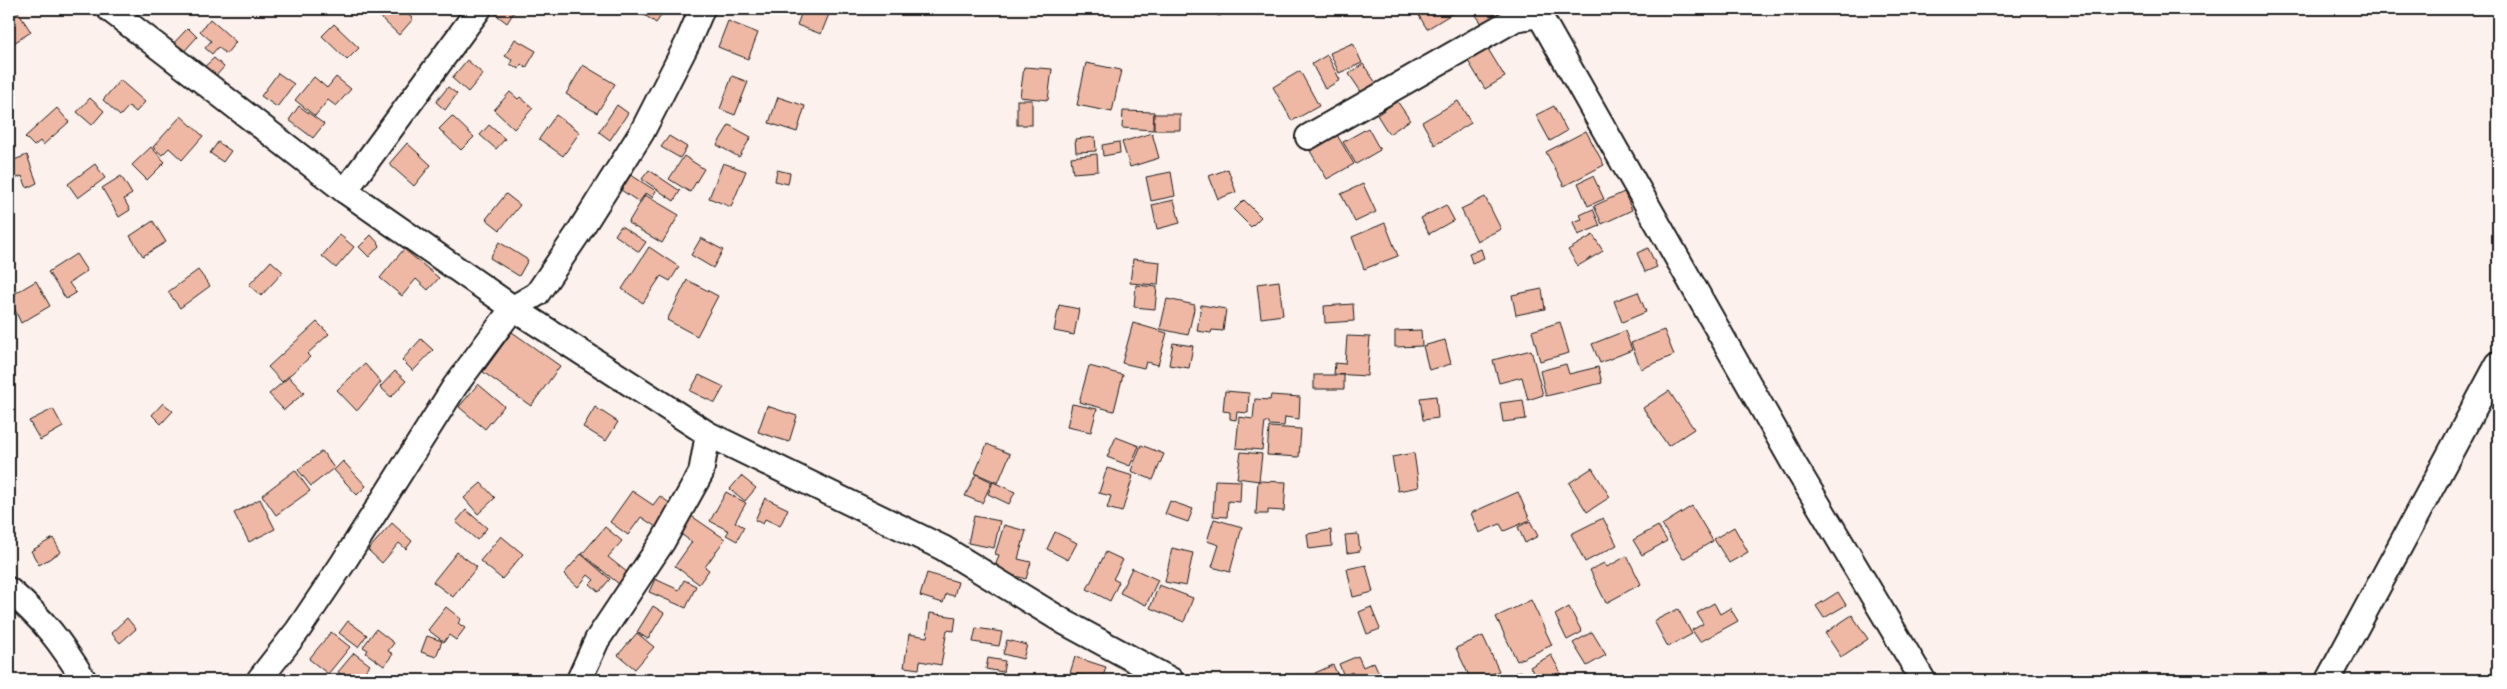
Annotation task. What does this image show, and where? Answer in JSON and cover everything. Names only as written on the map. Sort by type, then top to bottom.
[{"type":"street","points":[[109,9],[345,190],[513,308],[708,434],[942,548],[1066,623],[1170,680]]},
{"type":"street","points":[[345,190],[479,9]]},
{"type":"street","points":[[259,680],[298,630],[376,514],[455,386],[513,308],[537,294],[642,132],[687,44],[702,9]]},
{"type":"street","points":[[1308,137],[1515,19],[1538,12],[1794,464],[1923,680]]},
{"type":"street","points":[[2328,680],[2498,364]]},
{"type":"street","points":[[579,680],[598,640],[663,541],[702,473],[708,434]]},
{"type":"street","points":[[9,590],[36,613],[60,640],[84,680]]},
{"type":"building","points":[[9,9],[16,9],[31,32],[9,46]]},
{"type":"building","points":[[388,9],[402,9],[413,19],[399,35],[380,17]]},
{"type":"building","points":[[498,9],[516,9],[507,23],[495,14]]},
{"type":"building","points":[[636,9],[666,9],[656,23]]},
{"type":"building","points":[[803,9],[831,9],[821,34],[797,25]]},
{"type":"building","points":[[1199,9],[1223,9],[1220,16]]},
{"type":"building","points":[[1336,9],[1349,9],[1342,15]]},
{"type":"building","points":[[1415,9],[1458,9],[1458,10],[1427,29]]},
{"type":"building","points":[[1472,9],[1512,9],[1484,27]]},
{"type":"building","points":[[210,19],[236,42],[226,54],[218,47],[212,54],[205,48],[211,41],[200,31]]},
{"type":"building","points":[[728,21],[758,33],[748,59],[718,47]]},
{"type":"building","points":[[334,24],[359,48],[347,60],[322,36]]},
{"type":"building","points":[[188,28],[197,37],[180,56],[170,47]]},
{"type":"building","points":[[515,39],[536,51],[526,68],[521,64],[519,69],[510,64],[512,60],[505,56]]},
{"type":"building","points":[[1353,43],[1362,63],[1339,73],[1330,53]]},
{"type":"building","points":[[1485,44],[1505,77],[1485,89],[1465,56]]},
{"type":"building","points":[[1327,55],[1340,80],[1325,89],[1312,64]]},
{"type":"building","points":[[214,58],[224,67],[213,79],[202,69]]},
{"type":"building","points":[[467,60],[483,74],[468,92],[452,78]]},
{"type":"building","points":[[1086,63],[1121,70],[1112,112],[1077,105]]},
{"type":"building","points":[[1363,64],[1378,86],[1364,96],[1349,74]]},
{"type":"building","points":[[583,65],[615,84],[597,113],[566,94]]},
{"type":"building","points":[[1024,67],[1052,69],[1048,100],[1020,97]]},
{"type":"building","points":[[1300,71],[1319,106],[1292,121],[1273,87]]},
{"type":"building","points":[[278,73],[294,84],[277,107],[261,96]]},
{"type":"building","points":[[732,76],[748,82],[735,115],[720,109]]},
{"type":"building","points":[[314,77],[327,88],[336,77],[351,89],[336,106],[328,100],[315,116],[295,100]]},
{"type":"building","points":[[120,80],[145,102],[136,112],[129,106],[120,116],[103,100]]},
{"type":"building","points":[[448,87],[457,94],[445,110],[436,102]]},
{"type":"building","points":[[510,92],[518,99],[520,97],[533,108],[514,129],[494,110]]},
{"type":"building","points":[[778,97],[805,106],[797,132],[769,123]]},
{"type":"building","points":[[90,98],[104,111],[92,125],[77,112]]},
{"type":"building","points":[[1017,100],[1032,100],[1032,125],[1017,125]]},
{"type":"building","points":[[1397,101],[1410,120],[1389,134],[1377,115]]},
{"type":"building","points":[[1458,101],[1471,123],[1435,145],[1422,122]]},
{"type":"building","points":[[617,105],[628,113],[610,140],[599,132]]},
{"type":"building","points":[[299,106],[324,124],[313,138],[289,120]]},
{"type":"building","points":[[1554,106],[1567,131],[1550,141],[1536,115]]},
{"type":"building","points":[[57,108],[69,122],[43,145],[40,141],[34,146],[25,137]]},
{"type":"building","points":[[1123,111],[1154,112],[1153,130],[1122,128]]},
{"type":"building","points":[[1154,114],[1180,114],[1180,130],[1154,130]]},
{"type":"building","points":[[556,115],[580,132],[563,156],[539,139]]},
{"type":"building","points":[[181,116],[203,136],[182,160],[169,148],[162,155],[153,147]]},
{"type":"building","points":[[452,116],[474,137],[461,150],[439,129]]},
{"type":"building","points":[[489,125],[505,139],[496,149],[480,135]]},
{"type":"building","points":[[729,125],[751,137],[739,157],[717,145]]},
{"type":"building","points":[[1368,128],[1380,150],[1356,164],[1343,142]]},
{"type":"building","points":[[1586,131],[1604,165],[1564,186],[1546,152]]},
{"type":"building","points":[[1152,133],[1159,158],[1130,167],[1122,142]]},
{"type":"building","points":[[1337,135],[1354,164],[1327,179],[1310,151]]},
{"type":"building","points":[[669,136],[687,147],[680,158],[661,147]]},
{"type":"building","points":[[1095,137],[1096,151],[1076,152],[1075,139]]},
{"type":"building","points":[[218,142],[231,151],[223,162],[210,153]]},
{"type":"building","points":[[1119,142],[1120,153],[1103,156],[1102,145]]},
{"type":"building","points":[[407,143],[431,165],[414,186],[389,164]]},
{"type":"building","points":[[151,147],[165,162],[147,180],[132,165]]},
{"type":"building","points":[[1097,154],[1098,171],[1073,173],[1071,157]]},
{"type":"building","points":[[27,155],[37,183],[27,188],[22,176],[10,181],[9,162]]},
{"type":"building","points":[[684,156],[704,169],[690,192],[669,179]]},
{"type":"building","points":[[723,163],[746,171],[731,207],[709,198]]},
{"type":"building","points":[[95,164],[105,178],[78,198],[68,184]]},
{"type":"building","points":[[1228,169],[1236,192],[1218,199],[1209,176]]},
{"type":"building","points":[[649,170],[680,191],[674,201],[642,179]]},
{"type":"building","points":[[777,170],[790,173],[788,184],[775,181]]},
{"type":"building","points":[[1171,172],[1175,196],[1151,201],[1146,177]]},
{"type":"building","points":[[631,175],[656,191],[652,197],[646,193],[639,202],[621,190]]},
{"type":"building","points":[[121,176],[132,194],[124,199],[130,210],[119,217],[102,188]]},
{"type":"building","points":[[1593,176],[1604,199],[1588,206],[1578,183]]},
{"type":"building","points":[[1363,184],[1376,212],[1355,222],[1341,194]]},
{"type":"building","points":[[1624,192],[1632,210],[1602,224],[1594,206]]},
{"type":"building","points":[[506,194],[520,205],[500,230],[486,219]]},
{"type":"building","points":[[645,195],[679,215],[662,243],[628,223]]},
{"type":"building","points":[[1485,197],[1501,229],[1477,241],[1461,209]]},
{"type":"building","points":[[1174,200],[1180,223],[1157,229],[1152,205]]},
{"type":"building","points":[[1244,200],[1261,217],[1251,227],[1234,210]]},
{"type":"building","points":[[1446,205],[1454,220],[1429,234],[1421,218]]},
{"type":"building","points":[[1593,209],[1600,226],[1578,235],[1573,222],[1582,219],[1580,215]]},
{"type":"building","points":[[153,221],[166,242],[143,256],[130,236]]},
{"type":"building","points":[[1385,223],[1398,256],[1364,269],[1352,237]]},
{"type":"building","points":[[621,226],[646,242],[639,252],[615,235]]},
{"type":"building","points":[[340,235],[354,247],[336,268],[322,256]]},
{"type":"building","points":[[371,235],[380,245],[369,257],[359,247]]},
{"type":"building","points":[[1593,235],[1603,251],[1578,266],[1568,250]]},
{"type":"building","points":[[701,238],[723,250],[713,268],[691,255]]},
{"type":"building","points":[[499,242],[528,260],[519,276],[490,258]]},
{"type":"building","points":[[649,247],[679,267],[670,281],[661,276],[643,303],[622,289]]},
{"type":"building","points":[[1648,248],[1657,267],[1645,272],[1637,253]]},
{"type":"building","points":[[404,249],[439,278],[428,290],[416,279],[402,296],[380,278]]},
{"type":"building","points":[[1481,249],[1484,258],[1472,263],[1469,253]]},
{"type":"building","points":[[76,254],[87,271],[69,283],[76,293],[66,299],[48,272]]},
{"type":"building","points":[[1133,259],[1160,262],[1158,285],[1130,283]]},
{"type":"building","points":[[271,261],[283,272],[261,296],[249,285]]},
{"type":"building","points":[[198,270],[210,286],[180,308],[168,292]]},
{"type":"building","points":[[687,280],[718,296],[697,336],[667,320]]},
{"type":"building","points":[[36,281],[50,306],[21,323],[9,297]]},
{"type":"building","points":[[1279,281],[1283,315],[1261,318],[1257,284]]},
{"type":"building","points":[[1136,285],[1157,287],[1155,309],[1134,307]]},
{"type":"building","points":[[1542,289],[1545,309],[1516,315],[1512,295]]},
{"type":"building","points":[[1638,292],[1646,312],[1622,322],[1614,301]]},
{"type":"building","points":[[1167,299],[1195,305],[1188,335],[1160,329]]},
{"type":"building","points":[[1353,304],[1354,321],[1325,323],[1324,306]]},
{"type":"building","points":[[1059,305],[1079,309],[1074,335],[1054,331]]},
{"type":"building","points":[[1201,305],[1226,309],[1223,331],[1212,330],[1211,333],[1197,331]]},
{"type":"building","points":[[317,322],[329,334],[307,354],[310,357],[282,382],[268,367]]},
{"type":"building","points":[[1560,322],[1569,353],[1540,361],[1532,331]]},
{"type":"building","points":[[1133,323],[1167,333],[1158,365],[1146,362],[1144,368],[1122,363]]},
{"type":"building","points":[[1421,330],[1422,346],[1395,347],[1395,331]]},
{"type":"building","points":[[1664,330],[1674,355],[1641,369],[1631,343]]},
{"type":"building","points":[[1625,331],[1632,350],[1600,363],[1592,344]]},
{"type":"building","points":[[512,332],[560,366],[531,406],[483,372]]},
{"type":"building","points":[[1347,336],[1370,337],[1367,376],[1334,374],[1335,363],[1345,364]]},
{"type":"building","points":[[421,339],[433,350],[413,371],[402,360]]},
{"type":"building","points":[[1445,340],[1451,364],[1429,370],[1423,346]]},
{"type":"building","points":[[1173,343],[1193,346],[1189,368],[1169,365]]},
{"type":"building","points":[[1531,350],[1543,395],[1528,400],[1522,377],[1499,383],[1493,360]]},
{"type":"building","points":[[365,364],[381,382],[357,411],[337,390]]},
{"type":"building","points":[[1566,364],[1569,374],[1598,367],[1602,383],[1546,396],[1540,371]]},
{"type":"building","points":[[1089,366],[1123,375],[1114,411],[1079,402]]},
{"type":"building","points":[[395,371],[406,381],[391,397],[380,387]]},
{"type":"building","points":[[699,375],[724,387],[715,403],[690,391]]},
{"type":"building","points":[[1314,375],[1344,375],[1344,389],[1314,389]]},
{"type":"building","points":[[289,377],[304,393],[284,410],[269,394]]},
{"type":"building","points":[[478,384],[504,406],[485,429],[459,407]]},
{"type":"building","points":[[1225,391],[1249,393],[1248,413],[1237,412],[1236,420],[1230,419],[1230,412],[1223,411]]},
{"type":"building","points":[[1669,391],[1694,429],[1668,446],[1643,408]]},
{"type":"building","points":[[1271,395],[1300,397],[1299,419],[1285,417],[1284,426],[1269,425],[1269,422],[1265,422],[1262,450],[1236,448],[1239,417],[1253,419],[1255,399],[1270,400]]},
{"type":"building","points":[[1436,396],[1438,418],[1423,420],[1420,398]]},
{"type":"building","points":[[1523,400],[1526,419],[1503,422],[1500,403]]},
{"type":"building","points":[[163,403],[173,411],[161,424],[152,415]]},
{"type":"building","points":[[1072,404],[1097,409],[1091,432],[1067,427]]},
{"type":"building","points":[[767,406],[797,416],[789,442],[758,432]]},
{"type":"building","points":[[595,407],[618,422],[606,441],[583,427]]},
{"type":"building","points":[[53,409],[63,427],[40,440],[29,421]]},
{"type":"building","points":[[1269,427],[1301,429],[1299,457],[1267,455]]},
{"type":"building","points":[[1116,437],[1139,446],[1130,466],[1107,457]]},
{"type":"building","points":[[987,444],[1010,454],[998,483],[975,473]]},
{"type":"building","points":[[1141,445],[1164,454],[1153,480],[1131,471]]},
{"type":"building","points":[[322,451],[334,468],[311,486],[298,470]]},
{"type":"building","points":[[1241,452],[1262,454],[1259,481],[1237,478]]},
{"type":"building","points":[[1414,453],[1419,487],[1398,491],[1392,457]]},
{"type":"building","points":[[343,461],[366,486],[357,495],[334,470]]},
{"type":"building","points":[[1107,468],[1133,476],[1122,512],[1107,508],[1111,496],[1099,493]]},
{"type":"building","points":[[1592,468],[1610,497],[1587,512],[1569,483]]},
{"type":"building","points":[[295,470],[310,491],[276,515],[262,495]]},
{"type":"building","points":[[976,474],[992,482],[982,503],[965,496]]},
{"type":"building","points":[[741,476],[756,488],[745,501],[730,489]]},
{"type":"building","points":[[1215,480],[1241,481],[1240,502],[1228,501],[1227,517],[1213,516]]},
{"type":"building","points":[[1258,481],[1286,482],[1284,511],[1268,510],[1268,514],[1256,514]]},
{"type":"building","points":[[993,482],[1015,492],[1009,504],[988,494]]},
{"type":"building","points":[[481,483],[495,498],[478,514],[464,498]]},
{"type":"building","points":[[632,491],[653,505],[660,496],[672,505],[656,527],[641,517],[628,535],[610,522]]},
{"type":"building","points":[[726,492],[746,503],[735,522],[744,527],[737,541],[726,535],[729,531],[710,521]]},
{"type":"building","points":[[1518,492],[1530,520],[1504,531],[1500,524],[1479,533],[1471,513]]},
{"type":"building","points":[[765,498],[788,509],[780,526],[765,519],[763,524],[755,520]]},
{"type":"building","points":[[260,499],[275,529],[249,542],[234,513]]},
{"type":"building","points":[[1170,501],[1193,509],[1188,522],[1165,514]]},
{"type":"building","points":[[1692,506],[1713,541],[1683,559],[1662,525]]},
{"type":"building","points":[[466,510],[487,528],[477,540],[456,522]]},
{"type":"building","points":[[690,515],[725,539],[705,567],[709,570],[699,584],[675,566],[692,542],[678,532]]},
{"type":"building","points":[[974,516],[1000,521],[994,548],[968,543]]},
{"type":"building","points":[[1603,518],[1617,545],[1585,562],[1571,534]]},
{"type":"building","points":[[1214,519],[1242,527],[1230,572],[1212,567],[1219,545],[1207,541]]},
{"type":"building","points":[[1530,521],[1538,536],[1525,543],[1518,527]]},
{"type":"building","points":[[392,523],[412,541],[406,549],[399,543],[382,563],[368,550]]},
{"type":"building","points":[[1004,525],[1026,531],[1018,559],[1031,562],[1026,579],[994,570],[999,555],[995,554]]},
{"type":"building","points":[[1658,526],[1667,541],[1642,555],[1633,540]]},
{"type":"building","points":[[605,527],[622,541],[608,557],[628,573],[619,584],[582,554]]},
{"type":"building","points":[[1734,527],[1748,552],[1729,563],[1714,539]]},
{"type":"building","points":[[1331,530],[1332,546],[1309,549],[1307,534]]},
{"type":"building","points":[[1055,532],[1077,543],[1068,560],[1047,549]]},
{"type":"building","points":[[1358,534],[1360,551],[1347,553],[1345,535]]},
{"type":"building","points":[[501,536],[523,554],[502,579],[480,561]]},
{"type":"building","points":[[53,538],[61,552],[39,565],[31,551]]},
{"type":"building","points":[[1172,548],[1193,553],[1186,586],[1165,582]]},
{"type":"building","points":[[457,552],[477,567],[453,597],[433,582]]},
{"type":"building","points":[[1106,552],[1123,560],[1113,579],[1119,582],[1110,601],[1087,589]]},
{"type":"building","points":[[581,554],[610,579],[599,592],[590,584],[594,580],[588,575],[578,587],[564,574]]},
{"type":"building","points":[[1627,556],[1641,584],[1606,603],[1590,570],[1604,563],[1607,567]]},
{"type":"building","points":[[1366,565],[1373,592],[1353,597],[1347,569]]},
{"type":"building","points":[[1132,568],[1158,580],[1146,605],[1120,593]]},
{"type":"building","points":[[927,573],[958,582],[954,596],[946,594],[943,603],[920,596]]},
{"type":"building","points":[[655,579],[679,590],[684,580],[696,586],[686,608],[649,592]]},
{"type":"building","points":[[1159,585],[1193,598],[1184,622],[1150,608]]},
{"type":"building","points":[[1838,592],[1846,605],[1824,618],[1816,606]]},
{"type":"building","points":[[1531,600],[1552,645],[1517,661],[1496,617]]},
{"type":"building","points":[[1714,603],[1720,614],[1730,608],[1738,621],[1700,642],[1692,630],[1703,624],[1697,613]]},
{"type":"building","points":[[653,606],[664,613],[648,639],[637,632]]},
{"type":"building","points":[[446,607],[461,619],[458,623],[465,628],[456,640],[449,635],[444,642],[428,630]]},
{"type":"building","points":[[1371,607],[1380,629],[1367,634],[1359,612]]},
{"type":"building","points":[[1569,607],[1582,632],[1567,640],[1555,615]]},
{"type":"building","points":[[1678,609],[1692,634],[1668,647],[1654,621]]},
{"type":"building","points":[[930,613],[956,617],[954,631],[947,630],[941,665],[920,661],[919,669],[904,667],[909,634],[927,637]]},
{"type":"building","points":[[1852,615],[1868,639],[1841,657],[1825,633]]},
{"type":"building","points":[[127,618],[136,629],[120,643],[111,633]]},
{"type":"building","points":[[348,621],[367,635],[358,647],[339,633]]},
{"type":"building","points":[[976,628],[1002,632],[999,646],[973,642]]},
{"type":"building","points":[[376,629],[394,643],[388,651],[393,654],[384,666],[366,653],[368,650],[363,647]]},
{"type":"building","points":[[331,632],[350,647],[328,674],[309,659]]},
{"type":"building","points":[[1592,632],[1606,655],[1587,666],[1573,643]]},
{"type":"building","points":[[637,633],[654,647],[635,669],[618,655]]},
{"type":"building","points":[[427,636],[442,641],[436,657],[421,652]]},
{"type":"building","points":[[1483,636],[1499,671],[1479,680],[1471,680],[1456,648]]},
{"type":"building","points":[[1007,640],[1027,645],[1023,659],[1003,654]]},
{"type":"building","points":[[354,653],[370,665],[358,680],[348,680],[338,672]]},
{"type":"building","points":[[1551,655],[1561,673],[1549,680],[1538,680],[1530,667]]},
{"type":"building","points":[[1358,656],[1363,667],[1374,662],[1382,680],[1356,680],[1352,672],[1344,676],[1339,664]]},
{"type":"building","points":[[1075,657],[1106,667],[1102,680],[1070,673]]},
{"type":"building","points":[[988,658],[1005,661],[1003,672],[986,669]]},
{"type":"building","points":[[1333,665],[1340,680],[1318,680],[1315,673]]},
{"type":"building","points":[[1521,671],[1525,680],[1499,680]]}]
